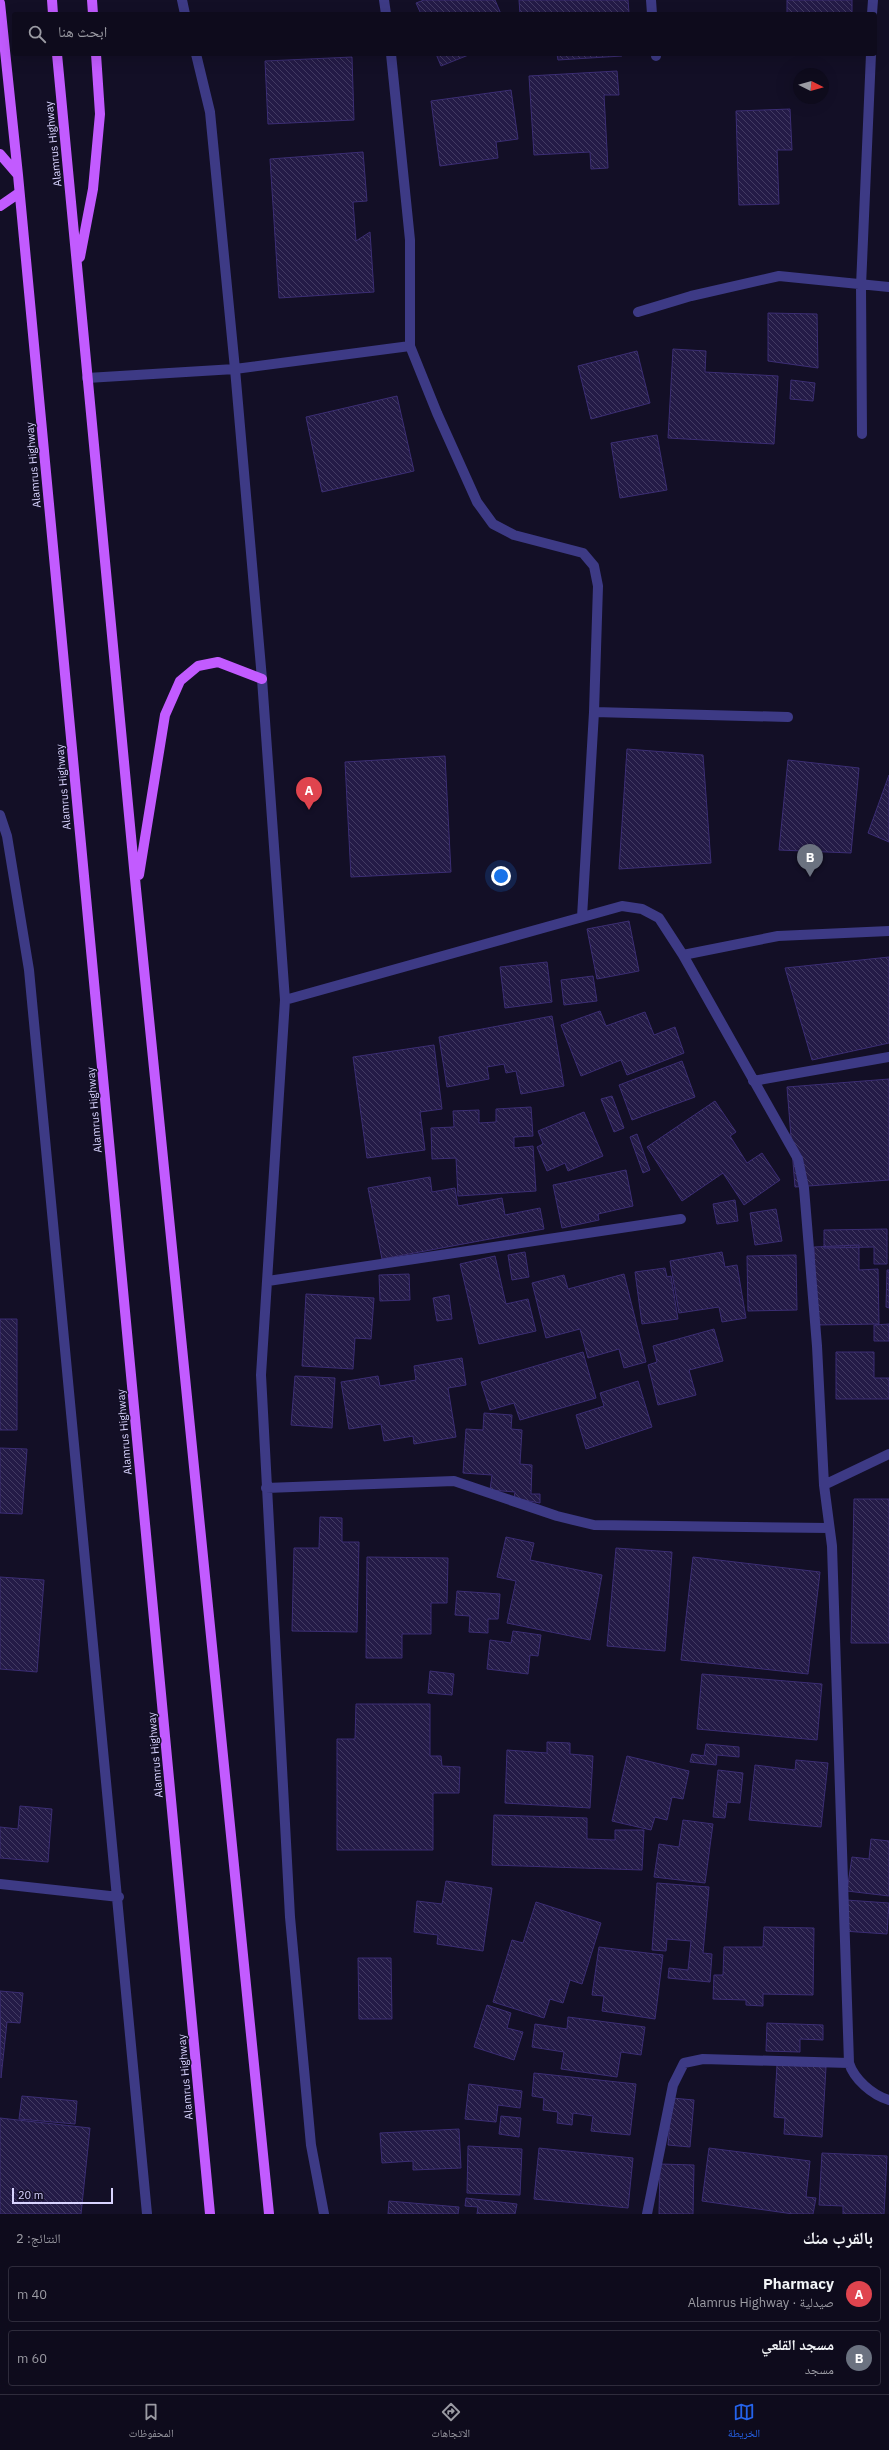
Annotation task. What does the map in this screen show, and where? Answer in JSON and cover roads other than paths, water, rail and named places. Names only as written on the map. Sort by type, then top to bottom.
[{"type":"main road","points":[[52,0],[53,12]]},
{"type":"main road","points":[[92,0],[93,12]]},
{"type":"main road","name":"Alamrus Highway","points":[[0,3],[18,175],[210,2214]]},
{"type":"main road","name":"Alamrus Highway","points":[[57,56],[136,889],[269,2214]]},
{"type":"main road","points":[[77,269],[93,189],[100,114],[96,56]]},
{"type":"main road","points":[[0,154],[18,175]]},
{"type":"main road","points":[[0,206],[19,193]]},
{"type":"main road","points":[[136,889],[165,715],[180,681],[198,666],[218,662],[262,679]]},
{"type":"street","points":[[182,0],[185,12]]},
{"type":"street","points":[[384,0],[386,12]]},
{"type":"street","points":[[651,0],[652,12]]},
{"type":"street","points":[[872,12],[873,0]]},
{"type":"street","points":[[196,56],[210,112],[235,369],[262,679],[285,1000],[261,1375],[290,1917],[311,2145],[324,2214]]},
{"type":"street","points":[[391,56],[404,164],[410,240],[410,346],[437,413],[476,502],[493,524],[514,535],[583,554],[594,566],[598,586],[594,712],[582,917]]},
{"type":"street","points":[[862,434],[861,286],[871,56]]},
{"type":"street","points":[[638,312],[691,296],[779,276],[889,288]]},
{"type":"street","points":[[87,378],[235,369],[410,346]]},
{"type":"street","points":[[594,712],[788,717]]},
{"type":"street","points":[[0,815],[8,836],[29,970],[119,1897],[147,2214]]},
{"type":"street","points":[[285,1000],[622,906],[642,909],[659,918],[683,955],[798,1159],[804,1188],[817,1346],[824,1485],[829,1528],[849,2063],[852,2072],[859,2081],[889,2100]]},
{"type":"street","points":[[683,955],[778,936],[889,931]]},
{"type":"street","points":[[753,1081],[889,1057]]},
{"type":"street","points":[[268,1281],[681,1218]]},
{"type":"street","points":[[824,1485],[889,1454]]},
{"type":"street","points":[[266,1488],[454,1481],[557,1516],[594,1525],[829,1528]]},
{"type":"street","points":[[0,1884],[119,1897]]},
{"type":"street","points":[[647,2214],[673,2085],[684,2063],[703,2058],[849,2063]]},
{"type":"place","name":"Pharmacy","points":[[309,810]]},
{"type":"place","name":"مسجد القلعي","points":[[810,877]]}]
